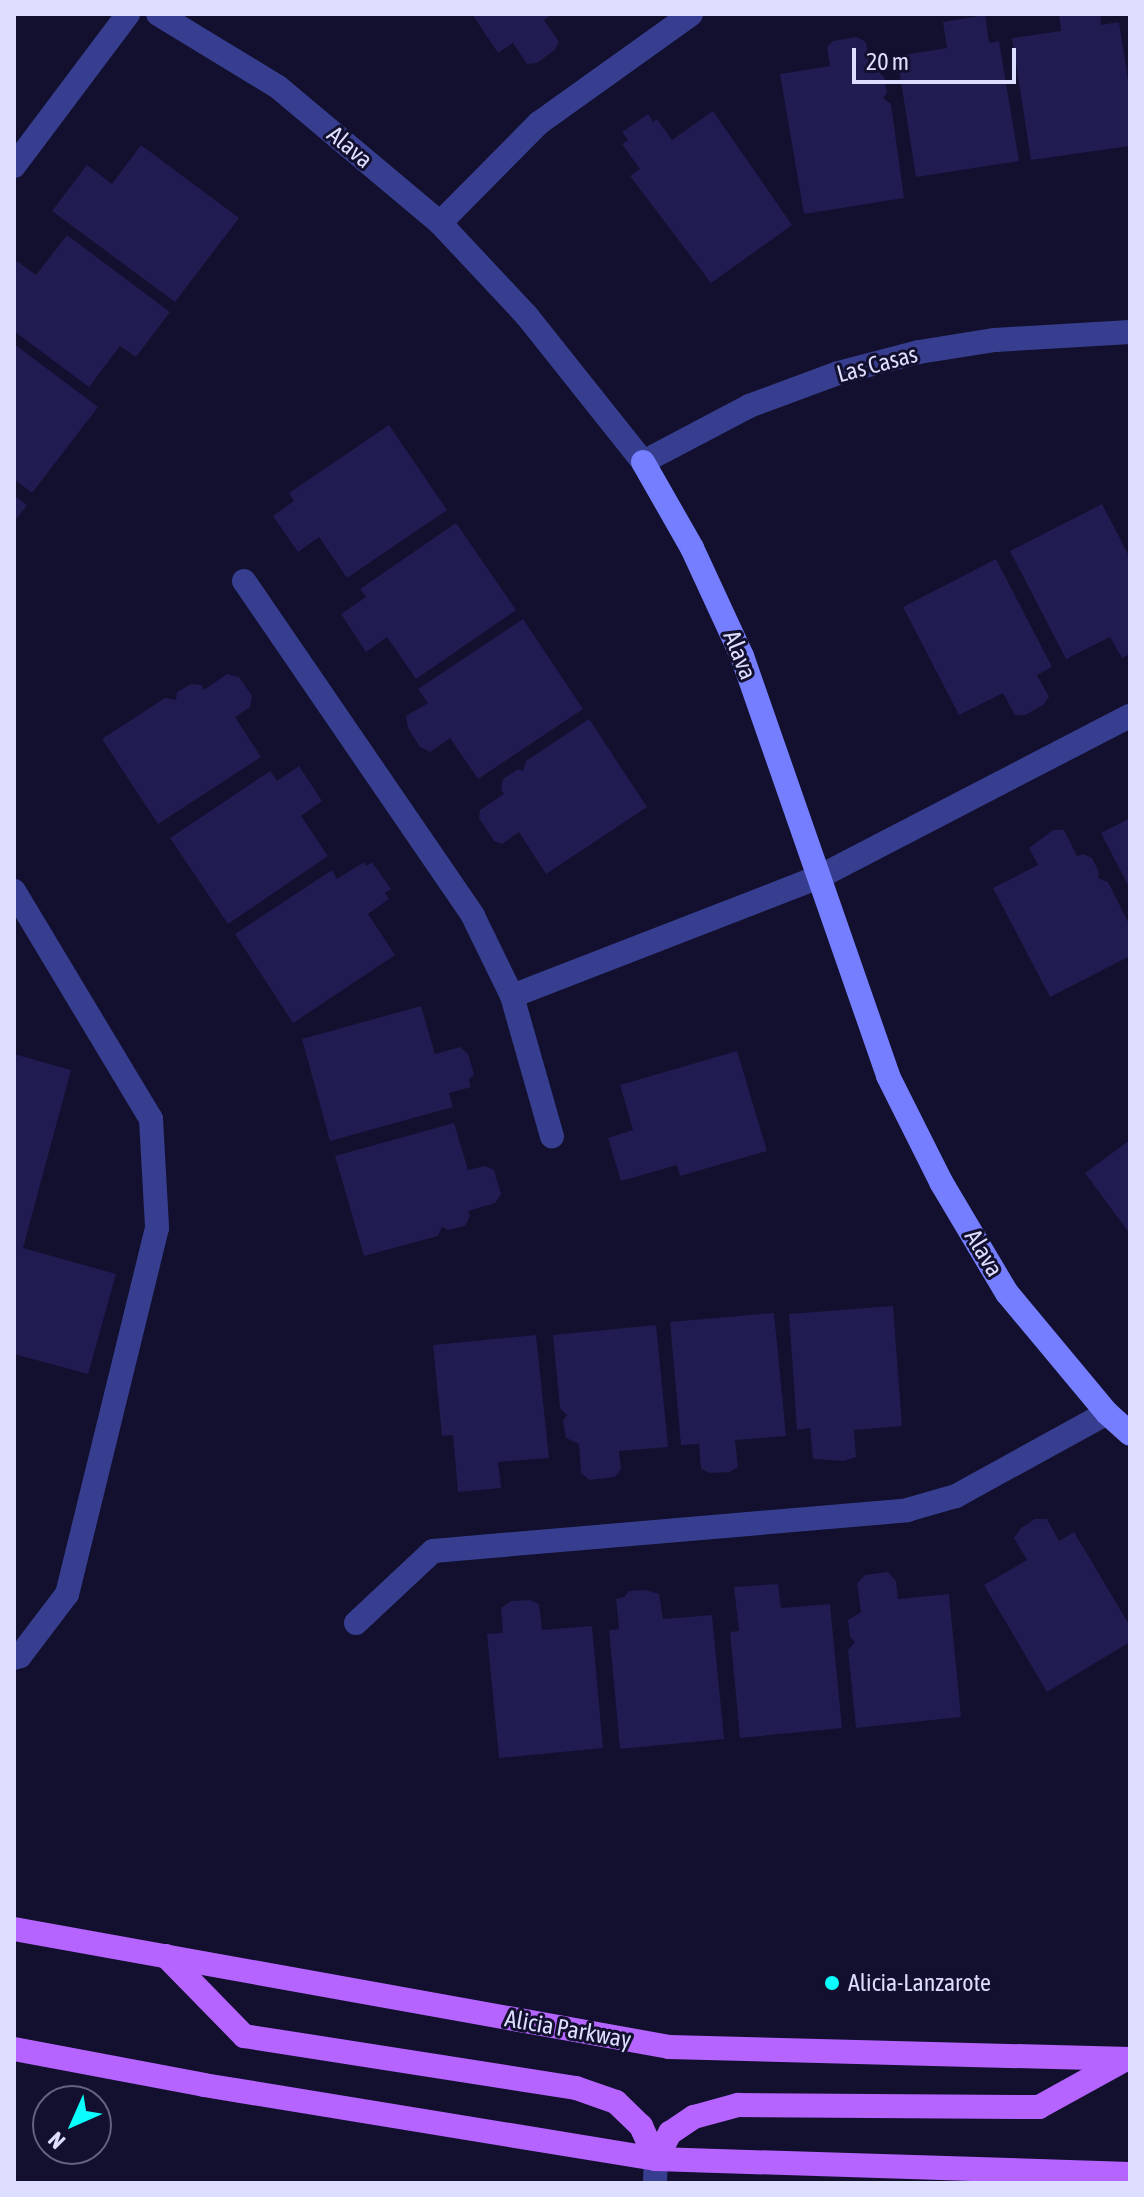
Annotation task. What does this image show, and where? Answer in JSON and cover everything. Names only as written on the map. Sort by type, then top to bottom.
[{"type":"main road","name":"Alicia Parkway","points":[[14,1929],[669,2047],[1128,2059]]},
{"type":"main road","points":[[166,1956],[244,2036],[576,2088],[616,2102],[641,2126],[656,2171]]},
{"type":"main road","points":[[14,2049],[656,2171],[1130,2174]]},
{"type":"main road","points":[[656,2171],[670,2133],[694,2117],[738,2105],[1039,2107],[1128,2059]]},
{"type":"street","points":[[14,166],[128,14]]},
{"type":"street","name":"Alava","points":[[158,14],[278,87],[440,223],[527,316],[643,462],[692,548],[742,656],[888,1076],[941,1182],[1007,1293],[1107,1413],[1130,1434]]},
{"type":"street","points":[[440,223],[539,123],[691,14]]},
{"type":"street","name":"Las Casas","points":[[643,462],[749,406],[865,366],[919,352],[995,340],[1130,332]]},
{"type":"street","points":[[244,581],[473,916],[512,996],[552,1136]]},
{"type":"street","points":[[512,996],[817,878],[1130,716]]},
{"type":"street","points":[[14,891],[151,1119],[157,1228],[67,1594],[20,1656],[14,1658]]},
{"type":"street","points":[[356,1623],[433,1551],[907,1510],[956,1496],[1107,1413]]},
{"type":"building","points":[[472,14],[553,14],[544,20],[559,42],[555,50],[537,63],[527,64],[513,43],[498,53]]},
{"type":"building","points":[[1059,14],[1100,14],[1101,25],[1119,22],[1130,93],[1130,146],[1031,160],[1012,38],[1061,31]]},
{"type":"building","points":[[985,15],[989,43],[999,41],[1019,161],[916,177],[897,56],[947,48],[943,22]]},
{"type":"building","points":[[857,37],[866,42],[870,71],[876,69],[884,77],[887,93],[883,98],[891,104],[904,198],[804,214],[780,74],[830,66],[827,47],[833,41]]},
{"type":"building","points":[[713,111],[792,225],[711,283],[630,176],[640,169],[622,144],[628,140],[622,132],[648,114],[653,122],[657,119],[672,140]]},
{"type":"building","points":[[141,145],[239,218],[175,302],[52,211],[87,165],[112,184]]},
{"type":"building","points":[[67,235],[170,312],[136,357],[120,346],[89,387],[14,331],[14,265],[17,261],[36,275]]},
{"type":"building","points":[[14,344],[98,407],[32,493],[14,479]]},
{"type":"building","points":[[389,425],[447,510],[347,578],[319,537],[298,552],[273,516],[294,501],[289,493]]},
{"type":"building","points":[[14,495],[27,505],[14,522]]},
{"type":"building","points":[[1102,504],[1130,558],[1130,654],[1122,658],[1110,637],[1066,659],[1010,551]]},
{"type":"building","points":[[456,523],[516,610],[416,679],[387,637],[366,652],[341,614],[366,597],[360,589]]},
{"type":"building","points":[[996,559],[1052,667],[1037,675],[1049,697],[1043,705],[1025,715],[1015,715],[1003,693],[959,715],[903,607]]},
{"type":"building","points":[[523,619],[583,709],[478,779],[450,738],[430,752],[420,747],[408,728],[406,716],[428,703],[418,689]]},
{"type":"building","points":[[227,674],[239,677],[252,696],[250,707],[235,717],[261,757],[158,824],[102,739],[165,698],[176,700],[177,692],[191,684],[201,685],[204,690]]},
{"type":"building","points":[[589,719],[647,807],[546,874],[519,832],[502,844],[494,841],[479,818],[480,810],[504,794],[501,790],[503,779],[518,769],[523,771],[526,761]]},
{"type":"building","points":[[299,766],[322,801],[301,816],[328,856],[228,924],[170,838],[270,771],[277,781]]},
{"type":"building","points":[[1130,818],[1130,889],[1101,833]]},
{"type":"building","points":[[1053,830],[1064,830],[1077,856],[1083,854],[1092,858],[1099,872],[1098,878],[1108,882],[1130,926],[1130,956],[1050,997],[993,888],[1038,865],[1029,848]]},
{"type":"building","points":[[364,862],[366,866],[372,862],[391,889],[385,893],[389,899],[368,914],[395,955],[293,1023],[235,934],[332,870],[337,879]]},
{"type":"building","points":[[421,1006],[435,1054],[460,1047],[468,1054],[474,1074],[469,1080],[471,1087],[449,1093],[453,1107],[330,1141],[302,1039]]},
{"type":"building","points":[[737,1051],[767,1151],[680,1176],[677,1165],[621,1181],[608,1138],[633,1130],[620,1085]]},
{"type":"building","points":[[14,1054],[71,1070],[23,1248],[116,1274],[88,1374],[14,1354]]},
{"type":"building","points":[[454,1123],[468,1170],[485,1166],[494,1170],[501,1194],[495,1203],[468,1211],[470,1216],[465,1226],[448,1230],[442,1227],[438,1236],[364,1256],[335,1156]]},
{"type":"building","points":[[1130,1140],[1130,1234],[1085,1173]]},
{"type":"building","points":[[893,1306],[902,1426],[854,1430],[856,1457],[844,1461],[813,1459],[810,1428],[797,1430],[789,1314]]},
{"type":"building","points":[[774,1313],[786,1436],[735,1440],[738,1467],[730,1472],[710,1473],[701,1469],[699,1444],[681,1445],[670,1322]]},
{"type":"building","points":[[656,1325],[668,1447],[619,1451],[621,1469],[615,1477],[589,1480],[581,1473],[579,1444],[566,1438],[563,1420],[567,1415],[560,1408],[553,1335]]},
{"type":"building","points":[[536,1335],[549,1458],[498,1462],[501,1488],[458,1492],[453,1435],[442,1436],[433,1345]]},
{"type":"building","points":[[1035,1519],[1047,1519],[1059,1541],[1074,1532],[1130,1626],[1130,1642],[1047,1692],[984,1585],[1027,1560],[1014,1538],[1021,1528]]},
{"type":"building","points":[[888,1572],[896,1581],[898,1599],[949,1594],[961,1717],[856,1728],[848,1650],[855,1642],[850,1637],[848,1620],[861,1612],[857,1584],[865,1575]]},
{"type":"building","points":[[778,1584],[781,1608],[830,1604],[842,1728],[740,1738],[730,1632],[739,1631],[734,1587]]},
{"type":"building","points":[[646,1590],[659,1594],[663,1619],[712,1615],[724,1739],[620,1749],[609,1630],[619,1629],[616,1599],[624,1597],[629,1591]]},
{"type":"building","points":[[530,1600],[539,1604],[542,1630],[592,1626],[603,1748],[499,1758],[487,1634],[503,1633],[501,1608],[511,1601]]},
{"type":"place","name":"Alicia-Lanzarote","points":[[832,1983]]}]
